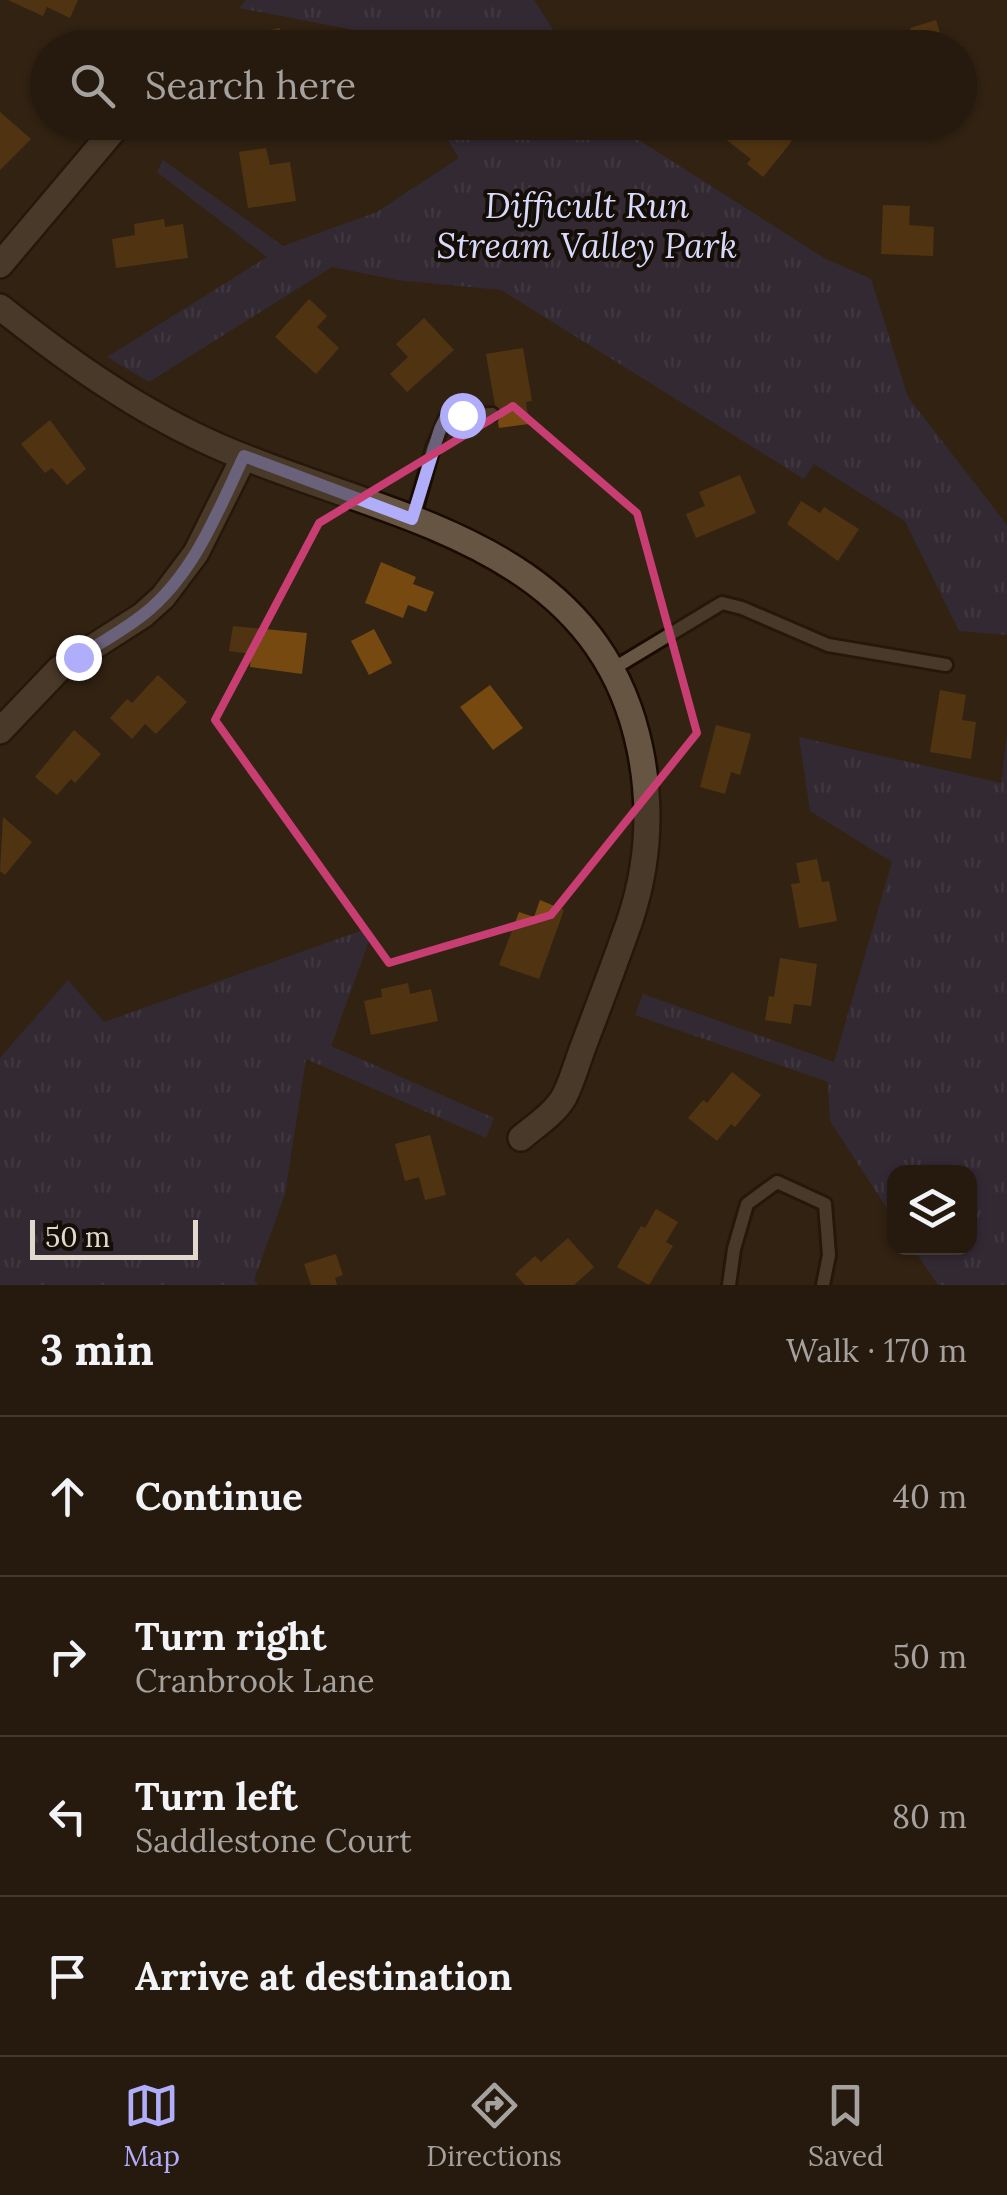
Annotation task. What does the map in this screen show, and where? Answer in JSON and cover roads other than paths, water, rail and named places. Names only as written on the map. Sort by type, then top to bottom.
[{"type":"street","points":[[0,264],[105,140]]},
{"type":"street","points":[[0,307],[127,399],[244,456],[490,552],[529,576],[564,607],[602,651],[636,728],[646,777],[648,829],[642,877],[610,977],[564,1097],[520,1138]]},
{"type":"street","points":[[0,730],[59,669],[142,616],[163,597],[196,554],[244,456]]},
{"type":"lane","points":[[412,519],[446,417],[492,414]]},
{"type":"lane","points":[[611,670],[722,603],[828,644],[946,665]]},
{"type":"lane","points":[[729,1285],[747,1204],[777,1182],[824,1204],[829,1255],[823,1285]]},
{"type":"park label","name":"Difficult Run Stream Valley Park","points":[[587,226]]}]
